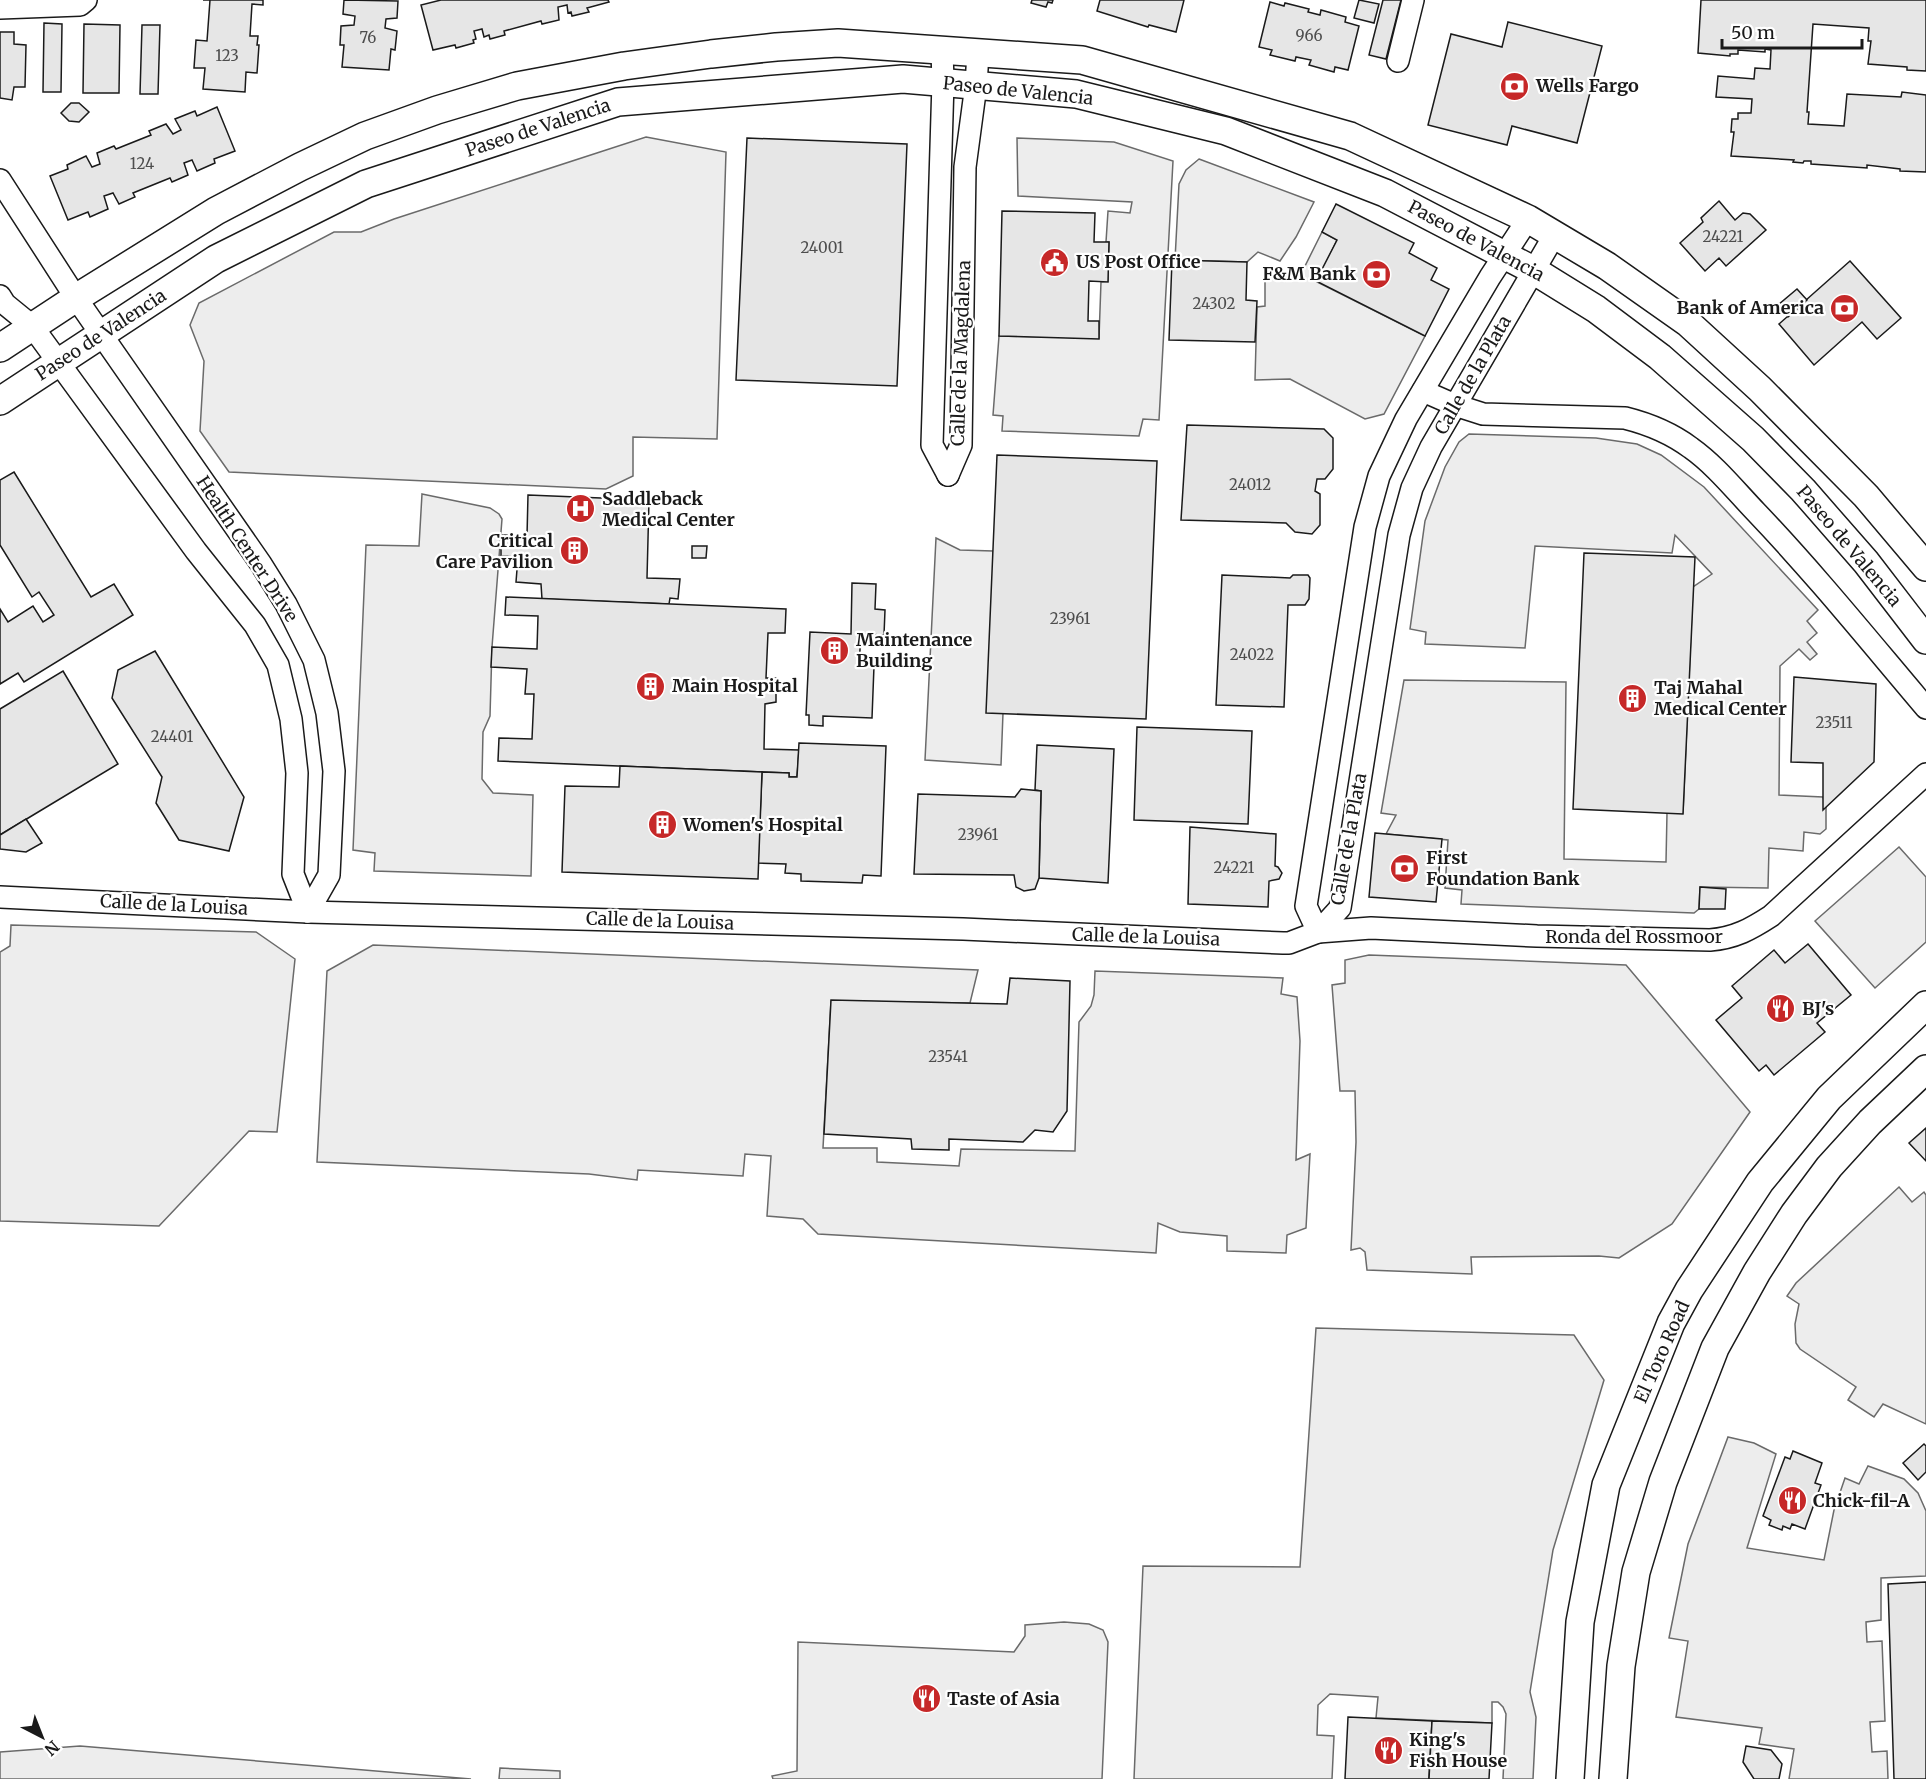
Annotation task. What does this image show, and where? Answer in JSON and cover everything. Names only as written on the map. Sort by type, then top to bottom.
[{"type":"main road","name":"Paseo de Valencia","points":[[0,348],[216,211],[300,167],[365,136],[437,110],[517,86],[624,66],[711,54],[838,43],[1082,60],[1350,136],[1528,219],[1555,234],[1607,266],[1688,323],[1760,389],[1866,496],[1926,567]]},
{"type":"main road","name":"Paseo de Valencia","points":[[0,401],[216,259],[366,184],[618,102],[903,79],[1076,94],[1226,131],[1385,193],[1533,270],[1596,309],[1651,350],[1753,439],[1803,490],[1866,562],[1919,631]]},
{"type":"main road","points":[[1919,631],[1916,643],[1926,658]]},
{"type":"main road","name":"El Toro Road","points":[[1570,1779],[1580,1622],[1606,1485],[1671,1323],[1689,1290],[1760,1182],[1829,1098],[1897,1030],[1926,1005]]},
{"type":"main road","points":[[1613,1779],[1621,1666],[1636,1572],[1663,1482],[1715,1348],[1757,1272],[1794,1214],[1829,1167],[1870,1122],[1926,1068]]},
{"type":"street","points":[[0,8],[80,5],[86,0]]},
{"type":"street","points":[[1398,61],[1413,0]]},
{"type":"street","name":"Calle de la Magdalena","points":[[942,51],[932,445],[948,475],[961,445],[965,167],[978,53]]},
{"type":"street","name":"Health Center Drive","points":[[0,180],[76,298],[261,564],[286,604],[314,660],[327,713],[334,771],[329,875],[308,912]]},
{"type":"street","name":"Calle de la Plata","points":[[1528,219],[1406,418],[1377,484],[1365,527],[1306,906],[1318,932],[1340,908],[1399,535],[1412,489],[1431,447],[1555,234]]},
{"type":"street","name":"Health Center Drive","points":[[0,296],[32,326],[196,551],[255,625],[278,664],[291,719],[297,773],[293,874],[308,912]]},
{"type":"street","points":[[1423,391],[1483,414],[1625,418],[1667,433],[1692,449],[1713,467],[1800,558],[1926,708]]},
{"type":"street","name":"Ronda del Rossmoor","points":[[1318,932],[1371,928],[1537,936],[1726,939],[1744,933],[1771,916],[1926,774]]},
{"type":"street","name":"Calle de la Louisa","points":[[0,897],[308,912],[963,929],[1283,943],[1318,932]]},
{"type":"shaded area","points":[[646,137],[726,152],[717,439],[633,437],[633,476],[606,489],[229,472],[200,431],[204,361],[190,325],[199,303],[334,232],[361,232],[394,219]]},
{"type":"shaded area","points":[[1017,138],[1114,142],[1173,161],[1159,420],[1143,419],[1139,436],[1002,431],[1003,416],[993,415],[999,336],[1099,338],[1101,282],[1108,281],[1109,242],[1106,242],[1108,211],[1130,213],[1132,202],[1018,196]]},
{"type":"shaded area","points":[[1199,159],[1314,202],[1296,237],[1280,261],[1258,252],[1247,262],[1175,260],[1179,184],[1186,170]]},
{"type":"shaded area","points":[[1322,232],[1337,240],[1317,282],[1425,336],[1384,414],[1365,419],[1290,379],[1255,380],[1257,307],[1265,306],[1265,279],[1303,270]]},
{"type":"shaded area","points":[[1469,434],[1596,438],[1637,444],[1661,455],[1704,487],[1818,610],[1807,621],[1817,633],[1807,642],[1817,654],[1810,660],[1799,649],[1780,666],[1779,795],[1823,797],[1826,807],[1826,829],[1820,834],[1804,832],[1803,851],[1769,848],[1768,888],[1700,887],[1699,909],[1694,913],[1461,904],[1462,890],[1445,888],[1448,840],[1386,834],[1396,815],[1381,813],[1404,680],[1566,682],[1564,859],[1666,862],[1667,813],[1683,813],[1693,587],[1712,574],[1675,535],[1672,553],[1535,546],[1525,648],[1425,644],[1426,632],[1410,629],[1425,521],[1445,467],[1459,442]]},
{"type":"shaded area","points":[[422,494],[490,508],[502,519],[492,647],[490,716],[483,732],[482,779],[493,793],[533,795],[531,876],[374,871],[375,853],[353,850],[366,545],[419,546]]},
{"type":"shaded area","points":[[936,538],[960,550],[993,551],[1003,713],[1001,765],[925,760]]},
{"type":"shaded area","points":[[1899,847],[1926,877],[1926,942],[1875,988],[1815,921]]},
{"type":"shaded area","points":[[11,925],[256,932],[295,959],[277,1132],[249,1131],[159,1226],[0,1221],[0,952],[10,946]]},
{"type":"shaded area","points":[[373,945],[978,970],[970,1003],[831,1001],[823,1148],[877,1148],[877,1162],[959,1166],[961,1149],[1075,1151],[1079,1022],[1091,1006],[1095,971],[1283,978],[1281,994],[1297,997],[1300,1041],[1296,1160],[1310,1154],[1306,1228],[1287,1235],[1286,1253],[1227,1251],[1227,1236],[1180,1232],[1158,1223],[1156,1253],[818,1234],[803,1219],[767,1216],[771,1156],[745,1154],[743,1176],[638,1170],[637,1180],[589,1174],[317,1162],[327,971]]},
{"type":"shaded area","points":[[1369,955],[1626,965],[1750,1112],[1672,1224],[1619,1258],[1599,1256],[1471,1257],[1472,1274],[1367,1270],[1365,1252],[1360,1248],[1351,1250],[1356,1142],[1355,1091],[1340,1091],[1332,985],[1345,983],[1345,960]]},
{"type":"shaded area","points":[[1899,1187],[1912,1202],[1924,1192],[1926,1195],[1926,1424],[1883,1404],[1874,1417],[1848,1400],[1856,1387],[1800,1349],[1796,1343],[1795,1324],[1799,1304],[1787,1296],[1796,1283]]},
{"type":"shaded area","points":[[1316,1328],[1574,1335],[1604,1380],[1553,1550],[1530,1692],[1536,1717],[1533,1779],[1503,1779],[1506,1714],[1498,1702],[1492,1702],[1492,1723],[1376,1718],[1378,1697],[1330,1694],[1318,1705],[1317,1735],[1334,1736],[1332,1779],[1134,1779],[1143,1566],[1300,1567]]},
{"type":"shaded area","points":[[1728,1437],[1754,1443],[1776,1454],[1747,1548],[1824,1560],[1834,1510],[1845,1478],[1859,1484],[1868,1466],[1904,1479],[1918,1493],[1926,1511],[1926,1576],[1881,1578],[1881,1620],[1866,1622],[1867,1642],[1882,1641],[1885,1721],[1870,1722],[1872,1752],[1887,1751],[1888,1779],[1789,1779],[1794,1749],[1759,1744],[1762,1728],[1676,1717],[1688,1641],[1669,1638],[1688,1544]]},
{"type":"shaded area","points":[[1064,1622],[1089,1624],[1103,1630],[1108,1642],[1102,1779],[773,1779],[772,1776],[797,1771],[798,1642],[1014,1652],[1025,1636],[1025,1625]]},
{"type":"shaded area","points":[[80,1746],[471,1779],[0,1779],[0,1752]]},
{"type":"shaded area","points":[[500,1768],[560,1771],[560,1779],[499,1779]]},
{"type":"building","points":[[210,0],[263,0],[263,5],[252,4],[250,36],[258,36],[257,73],[246,72],[245,92],[203,89],[205,68],[194,68],[196,40],[207,41]]},
{"type":"building","points":[[344,0],[398,1],[397,18],[386,19],[385,28],[397,31],[395,50],[391,49],[389,70],[342,67],[344,45],[340,45],[341,26],[354,25],[355,16],[343,14]]},
{"type":"building","points":[[441,0],[608,0],[609,2],[587,8],[589,12],[572,16],[571,12],[568,13],[567,5],[558,7],[559,20],[542,24],[541,21],[504,31],[505,35],[490,39],[489,35],[484,37],[482,29],[474,31],[476,39],[473,40],[474,43],[456,48],[455,45],[433,50],[421,5]]},
{"type":"building","points":[[1032,0],[1053,0],[1052,3],[1048,2],[1046,7],[1031,3]]},
{"type":"building","points":[[1100,0],[1184,0],[1176,32],[1149,25],[1148,27],[1097,11]]},
{"type":"building","points":[[1359,0],[1379,4],[1374,23],[1354,18]]},
{"type":"building","points":[[1383,0],[1401,0],[1386,59],[1369,55]]},
{"type":"building","points":[[1701,0],[1926,0],[1926,71],[1868,64],[1871,41],[1868,41],[1869,28],[1813,24],[1807,112],[1809,112],[1808,124],[1844,126],[1847,94],[1901,97],[1902,92],[1926,95],[1926,172],[1900,171],[1900,169],[1867,165],[1867,168],[1811,164],[1811,161],[1803,163],[1793,162],[1794,160],[1731,156],[1734,132],[1731,132],[1732,119],[1738,119],[1738,113],[1751,113],[1752,99],[1716,97],[1718,76],[1754,79],[1755,68],[1770,69],[1771,50],[1765,49],[1765,52],[1738,50],[1738,54],[1730,54],[1730,56],[1698,53]]},
{"type":"building","points":[[1270,2],[1309,9],[1308,12],[1320,15],[1321,10],[1346,17],[1345,22],[1359,26],[1348,70],[1335,67],[1334,72],[1309,65],[1311,60],[1296,57],[1295,61],[1270,55],[1272,50],[1259,47]]},
{"type":"building","name":"Wells Fargo","points":[[1508,22],[1602,46],[1577,143],[1512,126],[1507,145],[1428,125],[1451,34],[1502,47]]},
{"type":"building","points":[[44,23],[62,24],[61,92],[43,92]]},
{"type":"building","points":[[84,24],[120,25],[119,93],[83,93]]},
{"type":"building","points":[[142,25],[160,25],[158,94],[140,94]]},
{"type":"building","points":[[0,32],[14,32],[14,44],[26,45],[25,87],[14,87],[12,100],[0,98]]},
{"type":"building","points":[[71,103],[79,103],[89,112],[79,122],[69,121],[61,113]]},
{"type":"building","points":[[217,107],[235,151],[214,159],[215,163],[197,171],[192,160],[184,163],[188,175],[172,182],[170,178],[133,193],[135,197],[119,204],[113,193],[104,196],[108,209],[90,217],[88,212],[68,220],[50,176],[68,169],[67,165],[86,156],[92,167],[100,164],[97,153],[114,146],[116,149],[151,135],[149,131],[166,124],[173,134],[181,130],[175,119],[195,111],[197,116]]},
{"type":"building","points":[[747,138],[907,144],[897,386],[736,380]]},
{"type":"building","points":[[1719,201],[1735,220],[1743,213],[1750,214],[1766,230],[1726,266],[1719,258],[1705,271],[1680,243],[1703,222],[1701,218]]},
{"type":"building","name":"F&M Bank","points":[[1336,204],[1414,243],[1409,253],[1437,268],[1431,280],[1449,289],[1425,336],[1316,281],[1337,240],[1322,232]]},
{"type":"building","name":"US Post Office","points":[[1002,211],[1095,213],[1094,242],[1109,242],[1108,282],[1089,281],[1088,321],[1099,321],[1099,339],[999,336]]},
{"type":"building","points":[[1172,260],[1247,262],[1246,300],[1257,301],[1255,342],[1169,340]]},
{"type":"building","name":"Bank of America","points":[[1850,261],[1901,318],[1877,339],[1862,322],[1814,365],[1779,324]]},
{"type":"building","points":[[1797,289],[1807,300],[1788,317],[1778,305]]},
{"type":"building","points":[[1187,425],[1324,429],[1333,438],[1333,469],[1325,479],[1317,479],[1315,491],[1320,494],[1320,525],[1312,534],[1295,532],[1286,523],[1181,520]]},
{"type":"building","points":[[997,455],[1157,461],[1146,719],[986,713]]},
{"type":"building","points":[[14,472],[91,597],[114,584],[133,615],[24,682],[18,673],[0,684],[0,609],[8,622],[33,606],[43,622],[54,615],[39,592],[32,597],[0,545],[0,480]]},
{"type":"building","name":"Critical Care Pavilion","points":[[528,495],[649,500],[647,578],[680,579],[678,599],[670,598],[669,604],[542,599],[541,584],[516,582],[518,557],[501,556],[501,535],[527,536]]},
{"type":"building","points":[[692,546],[707,546],[706,558],[692,558]]},
{"type":"building","name":"Taj Mahal Medical Center","points":[[1584,553],[1695,557],[1683,814],[1573,809]]},
{"type":"building","points":[[1222,575],[1290,578],[1293,575],[1308,575],[1310,578],[1309,599],[1305,605],[1288,605],[1284,707],[1216,705]]},
{"type":"building","name":"Maintenance Building","points":[[852,583],[876,584],[875,609],[885,610],[884,635],[861,634],[859,665],[874,666],[872,718],[823,716],[823,726],[809,725],[809,715],[806,715],[810,632],[851,634]]},
{"type":"building","name":"Main Hospital","points":[[506,597],[786,609],[785,633],[768,633],[766,678],[776,678],[776,702],[765,704],[764,749],[799,750],[797,777],[789,777],[789,773],[498,761],[499,738],[532,739],[534,694],[525,694],[527,669],[491,667],[492,647],[537,649],[538,616],[505,615]]},
{"type":"building","points":[[155,651],[244,797],[229,851],[179,840],[156,803],[162,777],[112,698],[118,670]]},
{"type":"building","points":[[63,671],[118,764],[0,835],[0,709]]},
{"type":"building","points":[[1794,677],[1876,684],[1874,762],[1823,810],[1823,763],[1791,762]]},
{"type":"building","points":[[1137,727],[1252,731],[1248,824],[1134,820]]},
{"type":"building","points":[[799,743],[886,746],[881,876],[863,875],[862,883],[801,881],[801,874],[785,873],[786,864],[758,863],[762,772],[789,773],[789,777],[797,777]]},
{"type":"building","points":[[1037,745],[1114,749],[1108,883],[1039,878],[1041,791],[1035,790]]},
{"type":"building","name":"Women's Hospital","points":[[620,766],[762,772],[758,879],[562,872],[565,786],[619,787]]},
{"type":"building","points":[[1021,789],[1041,791],[1039,878],[1035,889],[1024,891],[1016,887],[1014,875],[914,874],[918,794],[1015,797]]},
{"type":"building","points":[[26,819],[42,843],[26,852],[0,849],[0,835]]},
{"type":"building","points":[[1190,827],[1276,834],[1275,866],[1282,873],[1279,879],[1269,881],[1268,907],[1188,904]]},
{"type":"building","name":"First Foundation Bank","points":[[1375,833],[1442,839],[1436,902],[1369,897]]},
{"type":"building","points":[[1700,887],[1726,889],[1725,909],[1699,909]]},
{"type":"building","name":"BJ's","points":[[1808,944],[1851,995],[1817,1023],[1825,1032],[1774,1075],[1766,1065],[1759,1071],[1716,1020],[1742,998],[1732,986],[1774,950],[1785,963]]},
{"type":"building","points":[[1010,978],[1070,981],[1067,1111],[1053,1132],[1035,1130],[1023,1142],[949,1139],[949,1150],[912,1149],[911,1139],[824,1134],[831,1000],[1007,1004]]},
{"type":"building","points":[[1926,1128],[1926,1161],[1909,1143]]},
{"type":"building","points":[[1924,1444],[1926,1446],[1926,1472],[1918,1480],[1903,1463]]},
{"type":"building","name":"Chick-fil-A","points":[[1793,1451],[1822,1463],[1815,1483],[1821,1485],[1805,1529],[1792,1524],[1790,1529],[1783,1526],[1782,1530],[1769,1525],[1771,1520],[1763,1516],[1785,1457],[1790,1459]]},
{"type":"building","points":[[1926,1582],[1926,1779],[1894,1779],[1888,1584]]},
{"type":"building","name":"King's Fish House","points":[[1348,1717],[1432,1721],[1429,1779],[1345,1779]]},
{"type":"building","points":[[1432,1721],[1492,1723],[1489,1779],[1429,1779]]},
{"type":"building","points":[[1746,1746],[1771,1750],[1782,1764],[1779,1779],[1754,1779],[1743,1762]]},
{"type":"place","name":"Wells Fargo","points":[[1515,86]]},
{"type":"place","name":"US Post Office","points":[[1055,262]]},
{"type":"place","name":"F&M Bank","points":[[1377,274]]},
{"type":"place","name":"Bank of America","points":[[1845,308]]},
{"type":"place","name":"Saddleback Medical Center","points":[[581,509]]},
{"type":"place","name":"Critical Care Pavilion","points":[[574,551]]},
{"type":"place","name":"Maintenance Building","points":[[835,650]]},
{"type":"place","name":"Main Hospital","points":[[651,686]]},
{"type":"place","name":"Taj Mahal Medical Center","points":[[1633,698]]},
{"type":"place","name":"Women's Hospital","points":[[662,825]]},
{"type":"place","name":"First Foundation Bank","points":[[1405,868]]},
{"type":"place","name":"BJ's","points":[[1781,1009]]},
{"type":"place","name":"Chick-fil-A","points":[[1792,1501]]},
{"type":"place","name":"Taste of Asia","points":[[926,1699]]},
{"type":"place","name":"King's Fish House","points":[[1388,1750]]}]
